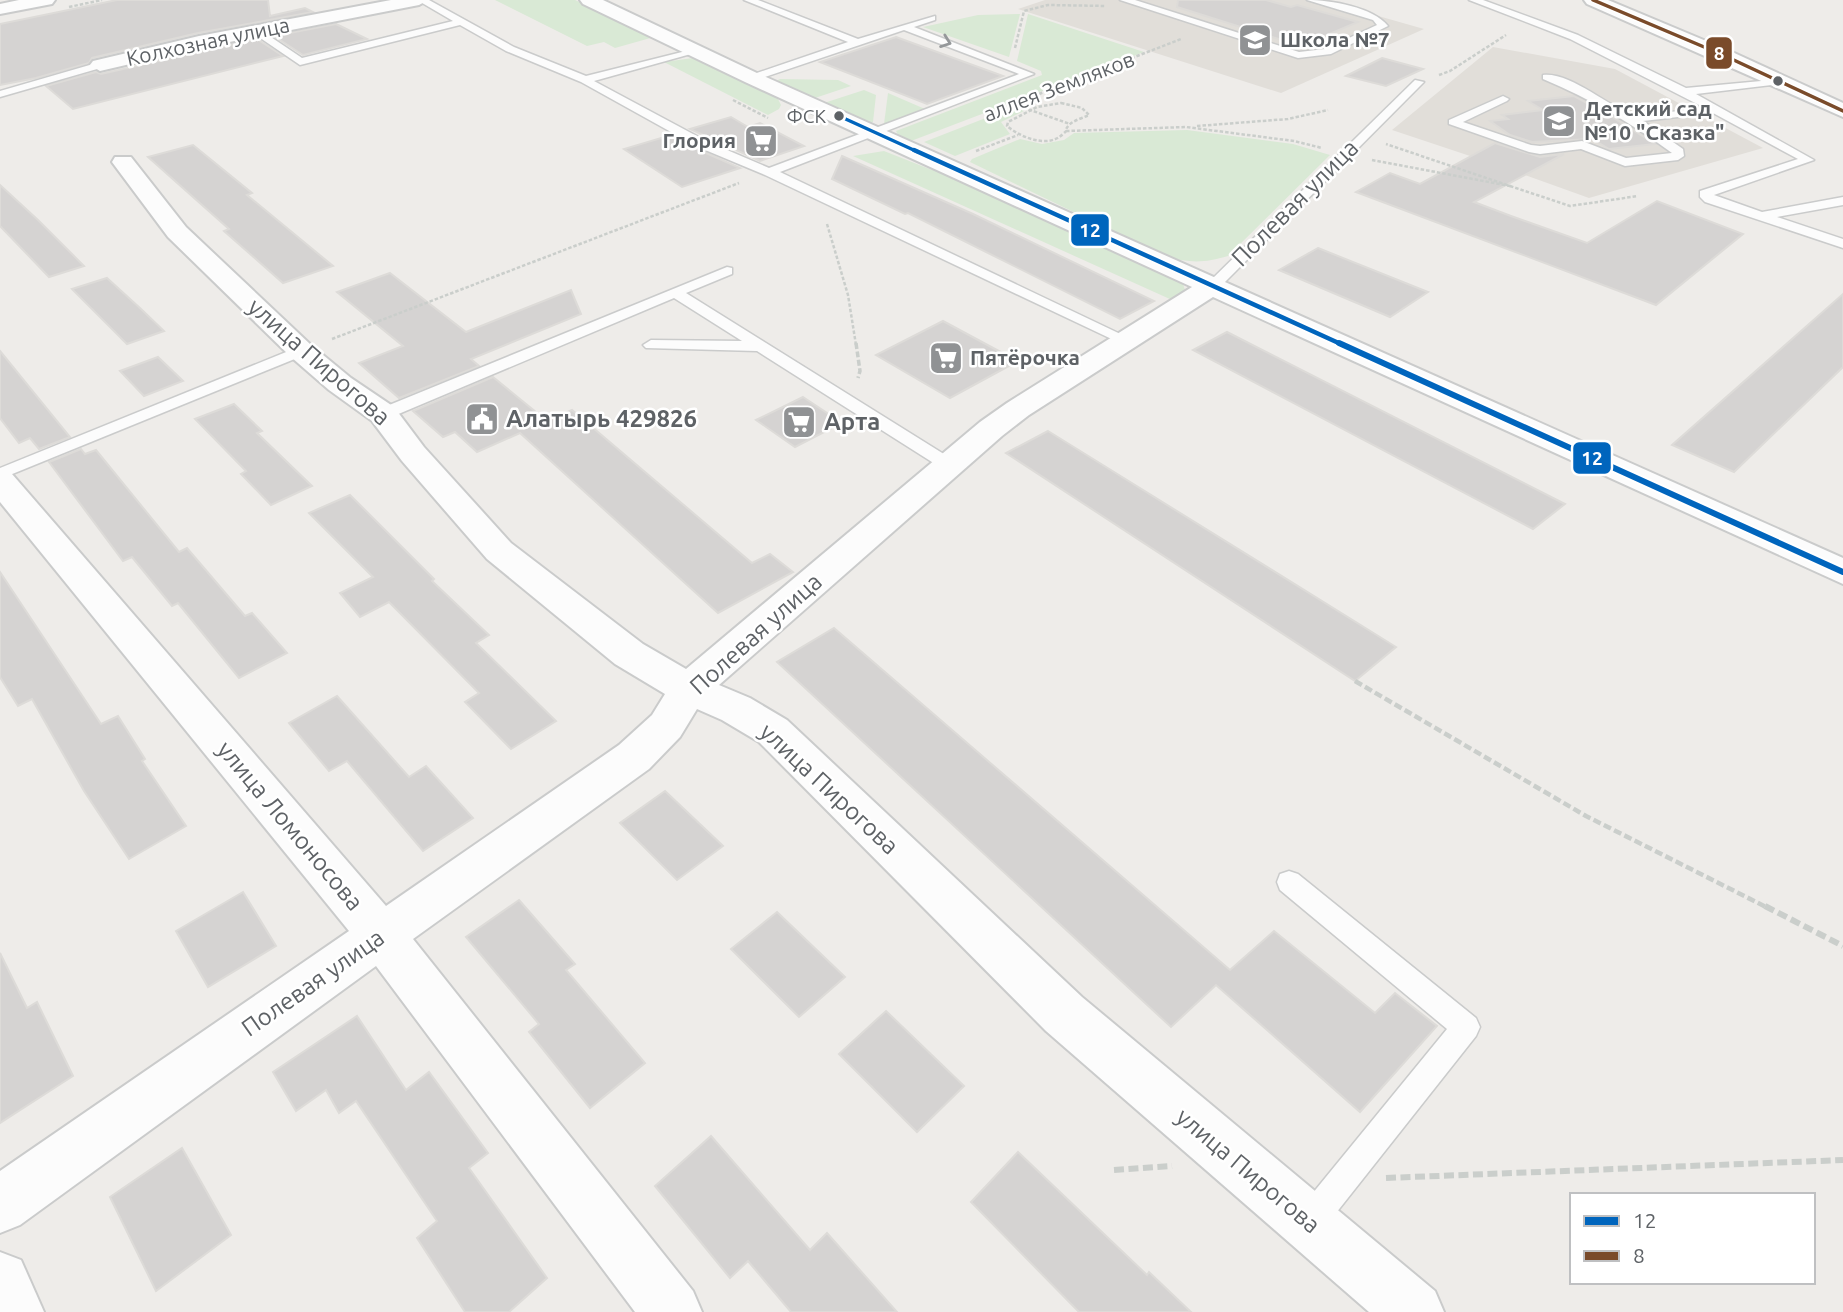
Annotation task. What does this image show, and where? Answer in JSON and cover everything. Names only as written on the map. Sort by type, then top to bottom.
[{"type":"street","points":[[0,9],[46,0]]},
{"type":"street","name":"Колхозная улица","points":[[100,65],[255,30],[421,0]]},
{"type":"street","points":[[589,0],[751,78],[945,163],[1843,572]]},
{"type":"street","points":[[1593,0],[1843,111]]},
{"type":"street","name":"улица Пирогова","points":[[123,162],[177,232],[301,351],[340,384],[383,414],[413,454],[499,551],[629,654],[690,689],[736,709],[772,731],[1064,1014],[1414,1312]]},
{"type":"street","name":"Полевая улица","points":[[0,1205],[634,757],[666,726],[690,689],[949,465],[1018,409],[1214,285]]},
{"type":"street","name":"улица Ломоносова","points":[[0,481],[381,935],[672,1312]]},
{"type":"street","points":[[0,1281],[14,1312]]},
{"type":"lane","points":[[421,0],[510,49],[585,79],[711,149],[769,172],[1125,340]]},
{"type":"lane","points":[[749,0],[858,42]]},
{"type":"lane","points":[[1125,0],[1297,55],[1326,52],[1383,26],[1376,18],[1312,0]]},
{"type":"lane","points":[[1334,6],[1347,0]]},
{"type":"lane","points":[[1474,0],[1574,37],[1684,92],[1808,160],[1705,194],[1710,199],[1843,244]]},
{"type":"lane","points":[[751,78],[932,18]]},
{"type":"lane","points":[[255,30],[300,62],[462,22]]},
{"type":"lane","points":[[769,172],[1029,74],[904,27]]},
{"type":"lane","points":[[585,79],[695,50]]},
{"type":"lane","name":"Колхозная улица","points":[[0,94],[100,65]]},
{"type":"lane","points":[[1503,99],[1453,122],[1540,150],[1582,145],[1625,162],[1678,156],[1679,152],[1672,145],[1632,119],[1589,94],[1546,77]]},
{"type":"lane","points":[[1684,92],[1780,81]]},
{"type":"lane","name":"Полевая улица","points":[[1214,285],[1419,82]]},
{"type":"lane","points":[[1632,119],[1716,110]]},
{"type":"lane","points":[[1760,216],[1843,201]]},
{"type":"lane","points":[[383,414],[727,271]]},
{"type":"lane","points":[[676,293],[949,465]]},
{"type":"lane","points":[[650,345],[760,346]]},
{"type":"lane","points":[[0,474],[301,351]]},
{"type":"lane","points":[[1289,882],[1466,1027],[1309,1223]]},
{"type":"path","points":[[1010,65],[1024,11],[1048,5],[1146,6]]},
{"type":"path","points":[[1419,82],[1450,71],[1500,36],[1544,26]]},
{"type":"path","name":"аллея Земляков","points":[[1037,95],[1212,27]]},
{"type":"path","name":"аллея Земляков","points":[[1025,100],[1013,104],[1030,111]]},
{"type":"path","points":[[1030,111],[1070,124],[1085,119],[1089,114],[1080,106],[1060,103],[1030,111],[1008,122],[1007,126],[1018,135],[1038,140],[1056,139],[1064,134],[1070,124]]},
{"type":"path","points":[[1186,127],[1288,119],[1328,110]]},
{"type":"path","points":[[945,163],[1018,135]]},
{"type":"path","points":[[301,351],[769,172]]},
{"type":"path","points":[[1510,186],[1570,206],[1638,196]]},
{"type":"path","points":[[818,195],[848,295],[860,371],[849,402]]},
{"type":"path","points":[[1355,681],[1586,816],[1843,946]]},
{"type":"path","points":[[1373,1177],[1843,1160]]},
{"type":"path","points":[[1114,1170],[1237,1161]]},
{"type":"shaded area","name":"Школа №7","points":[[1045,0],[1322,0],[1424,29],[1281,93],[1018,9]]},
{"type":"shaded area","name":"Детский сад №10 \"Сказка\"","points":[[1493,47],[1615,69],[1763,148],[1589,198],[1525,175],[1520,177],[1467,159],[1470,156],[1392,130]]},
{"type":"green space","points":[[495,0],[575,0],[654,37],[615,48],[604,42],[587,46]]},
{"type":"green space","points":[[1020,14],[1009,57],[923,27],[978,15]]},
{"type":"green space","points":[[1028,14],[1144,52],[911,141],[898,135],[896,131],[1042,75],[1041,71],[1017,61]]},
{"type":"green space","points":[[702,59],[776,95],[781,105],[779,109],[768,115],[664,62]]},
{"type":"green space","points":[[838,80],[851,86],[815,98],[776,81]]},
{"type":"green space","points":[[864,90],[876,95],[873,122],[867,124],[824,103]]},
{"type":"green space","points":[[888,93],[925,109],[884,124]]},
{"type":"green space","points":[[1014,107],[1024,111],[1001,122],[1010,134],[955,156],[924,142]]},
{"type":"green space","points":[[1187,130],[1293,144],[1330,155],[1228,256],[1198,261],[1167,257],[970,162],[1020,139],[1042,144],[1064,140],[1074,133]]},
{"type":"green space","points":[[884,151],[932,170],[940,170],[1182,281],[1186,293],[1172,300],[853,156]]},
{"type":"building","points":[[117,0],[268,0],[270,16],[305,8],[313,12],[198,33],[92,58],[89,63],[0,85],[0,24]]},
{"type":"building","points":[[1178,0],[1266,0],[1291,7],[1297,5],[1358,22],[1301,46],[1177,7]]},
{"type":"building","points":[[336,24],[367,39],[303,55],[274,36]]},
{"type":"building","name":"ФСК","points":[[896,37],[1003,76],[927,104],[820,62]]},
{"type":"building","points":[[257,39],[283,56],[73,109],[46,86],[96,72],[101,74]]},
{"type":"building","points":[[1382,58],[1423,69],[1386,86],[1346,76]]},
{"type":"building","points":[[1574,96],[1655,144],[1609,149],[1592,139],[1532,142],[1510,135],[1490,121],[1508,119],[1502,115],[1543,110],[1528,101]]},
{"type":"building","name":"Глория","points":[[731,117],[748,127],[760,123],[804,146],[760,161],[690,129]]},
{"type":"building","points":[[671,135],[740,168],[682,187],[624,149]]},
{"type":"building","points":[[1495,143],[1540,157],[1564,154],[1474,202],[1511,216],[1587,243],[1657,201],[1743,234],[1656,305],[1356,192],[1390,173],[1420,184]]},
{"type":"building","points":[[193,145],[252,193],[247,195],[333,266],[283,283],[224,231],[229,229],[148,157]]},
{"type":"building","points":[[842,156],[973,214],[1154,301],[1120,319],[908,213],[905,214],[832,179]]},
{"type":"building","points":[[0,185],[84,266],[49,277],[0,226]]},
{"type":"building","points":[[1318,248],[1428,292],[1390,317],[1279,270]]},
{"type":"building","points":[[390,273],[466,332],[571,290],[581,314],[471,359],[479,366],[399,398],[359,363],[403,346],[337,292]]},
{"type":"building","points":[[107,278],[164,331],[127,344],[72,289]]},
{"type":"building","points":[[1843,294],[1843,367],[1734,472],[1672,445]]},
{"type":"building","name":"Пятёрочка","points":[[943,321],[1018,361],[950,398],[876,355]]},
{"type":"building","points":[[1227,332],[1565,504],[1533,529],[1193,350]]},
{"type":"building","points":[[0,351],[70,437],[39,449],[30,438],[19,443],[0,418]]},
{"type":"building","points":[[158,357],[183,381],[144,396],[120,371]]},
{"type":"building","points":[[493,377],[547,421],[572,410],[752,563],[770,554],[793,572],[718,613],[520,433],[477,452],[455,432],[443,437],[413,411]]},
{"type":"building","name":"Арта","points":[[803,397],[842,423],[795,447],[756,420]]},
{"type":"building","points":[[234,404],[262,431],[257,433],[312,486],[271,505],[241,474],[246,471],[195,419]]},
{"type":"building","points":[[1048,431],[1396,647],[1355,681],[1006,453]]},
{"type":"building","points":[[81,449],[85,454],[96,450],[179,552],[187,548],[245,616],[252,613],[287,653],[239,678],[178,603],[172,606],[132,557],[123,561],[49,462]]},
{"type":"building","points":[[350,495],[434,579],[432,581],[489,635],[476,643],[556,721],[511,749],[465,702],[479,693],[389,602],[360,617],[340,593],[373,577],[309,513]]},
{"type":"building","points":[[0,572],[101,724],[118,716],[145,759],[142,761],[186,826],[129,859],[84,791],[32,699],[18,706],[0,677]]},
{"type":"building","points":[[834,628],[1230,970],[1274,931],[1375,1013],[1395,993],[1437,1026],[1360,1112],[1216,985],[1171,1027],[777,662]]},
{"type":"building","points":[[337,696],[409,777],[426,766],[473,818],[423,851],[347,761],[329,771],[289,723]]},
{"type":"building","points":[[665,791],[723,846],[677,880],[620,823]]},
{"type":"building","points":[[243,892],[276,946],[208,987],[176,931]]},
{"type":"building","points":[[519,900],[575,964],[566,970],[645,1063],[590,1108],[529,1032],[539,1024],[466,937]]},
{"type":"building","points":[[777,912],[845,977],[799,1017],[731,949]]},
{"type":"building","points":[[0,953],[27,1008],[37,1002],[73,1076],[0,1123]]},
{"type":"building","points":[[886,1011],[964,1086],[917,1132],[839,1054]]},
{"type":"building","points":[[357,1016],[406,1090],[429,1072],[488,1153],[469,1168],[547,1278],[509,1312],[465,1312],[417,1238],[437,1221],[356,1101],[339,1113],[326,1090],[296,1111],[273,1072]]},
{"type":"building","points":[[711,1136],[810,1250],[827,1233],[897,1312],[791,1312],[748,1261],[730,1278],[655,1186]]},
{"type":"building","points":[[182,1148],[231,1235],[156,1291],[110,1197]]},
{"type":"building","points":[[1018,1152],[1147,1275],[1149,1272],[1191,1312],[1079,1312],[971,1202]]},
{"type":"transit line","name":"8","points":[[1593,0],[1723,55],[1843,111]]},
{"type":"transit line","name":"12","points":[[839,116],[1843,572]]},
{"type":"place","name":"Школа №7","points":[[1255,40]]},
{"type":"place","name":"ФСК","points":[[839,116]]},
{"type":"place","name":"Детский сад №10 \"Сказка\"","points":[[1559,121]]},
{"type":"place","name":"Глория","points":[[761,141]]},
{"type":"place","name":"Пятёрочка","points":[[946,358]]},
{"type":"place","name":"Алатырь 429826","points":[[482,419]]},
{"type":"place","name":"Арта","points":[[799,422]]}]
